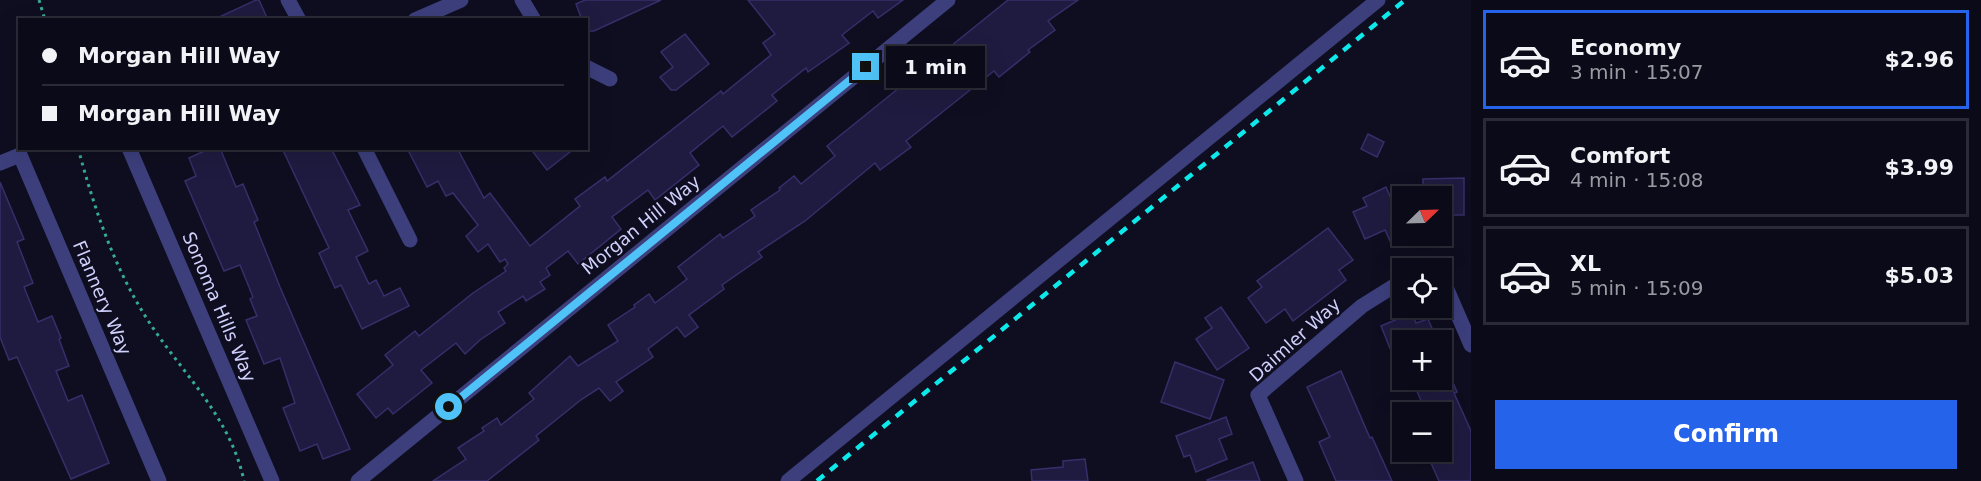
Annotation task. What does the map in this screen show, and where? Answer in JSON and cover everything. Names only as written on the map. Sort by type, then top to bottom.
[{"type":"street","points":[[288,0],[298,18]]},
{"type":"street","points":[[420,18],[461,0]]},
{"type":"street","points":[[522,0],[533,18]]},
{"type":"street","name":"Morgan Hill Way","points":[[358,481],[948,0]]},
{"type":"street","points":[[788,481],[1378,0]]},
{"type":"street","points":[[588,68],[610,79]]},
{"type":"street","name":"Sonoma Hills Way","points":[[130,150],[272,481]]},
{"type":"street","points":[[365,150],[410,240]]},
{"type":"street","name":"Flannery Way","points":[[0,163],[20,155],[154,479]]},
{"type":"street","name":"Daimler Way","points":[[1296,481],[1258,395],[1362,306],[1392,287]]},
{"type":"street","points":[[1452,301],[1471,345]]},
{"type":"path","points":[[39,0],[44,18]]},
{"type":"path","points":[[79,150],[107,243],[151,325],[228,432],[244,481]]},
{"type":"building","points":[[259,0],[267,18],[217,18]]},
{"type":"building","points":[[585,0],[661,0],[594,31],[588,31],[588,18],[581,18],[576,4]]},
{"type":"building","points":[[748,0],[903,0],[878,18],[873,11],[842,35],[849,43],[808,72],[806,68],[772,95],[777,101],[732,137],[723,126],[690,153],[699,165],[655,200],[648,190],[612,217],[621,229],[578,264],[568,251],[546,268],[550,275],[540,282],[545,289],[526,301],[523,296],[498,312],[505,323],[480,340],[465,354],[456,343],[421,370],[432,383],[393,414],[388,408],[376,418],[357,394],[393,365],[385,355],[415,331],[419,336],[473,293],[506,271],[504,268],[508,264],[505,259],[500,262],[488,244],[478,252],[466,236],[478,225],[453,193],[446,196],[438,181],[427,187],[408,150],[458,150],[484,198],[490,193],[530,246],[580,206],[575,199],[605,177],[607,181],[721,91],[723,94],[771,55],[763,43],[775,34]]},
{"type":"building","points":[[1008,0],[1078,0],[1048,21],[1055,30],[1028,50],[1030,52],[999,77],[994,71],[906,141],[911,147],[880,170],[875,163],[805,221],[758,252],[762,257],[722,285],[724,289],[689,315],[698,327],[685,337],[677,327],[648,349],[653,357],[616,382],[623,391],[610,401],[599,388],[582,399],[536,436],[539,440],[487,481],[433,481],[466,459],[458,448],[484,431],[482,428],[497,418],[501,425],[534,399],[529,393],[570,356],[578,366],[618,341],[608,325],[635,307],[634,305],[649,294],[655,303],[687,279],[678,267],[720,234],[723,238],[755,216],[751,210],[780,190],[779,188],[794,176],[801,184],[835,156],[827,146]]},
{"type":"building","points":[[685,34],[709,64],[676,90],[671,90],[660,77],[673,67],[661,52]]},
{"type":"building","points":[[1368,134],[1384,142],[1377,157],[1361,149]]},
{"type":"building","points":[[207,150],[221,150],[236,187],[243,184],[258,220],[254,222],[280,287],[350,449],[323,459],[317,444],[300,451],[283,408],[295,403],[280,358],[264,364],[246,320],[257,316],[250,299],[253,297],[240,265],[224,271],[185,181],[196,176],[189,158]]},
{"type":"building","points":[[283,150],[332,150],[360,205],[348,210],[368,251],[356,257],[369,284],[376,280],[384,296],[400,288],[409,306],[362,329],[341,285],[335,288],[319,253],[329,248]]},
{"type":"building","points":[[532,150],[572,150],[547,170]]},
{"type":"building","points":[[1464,178],[1464,215],[1452,216],[1452,186],[1423,186],[1423,179]]},
{"type":"building","points":[[0,182],[24,239],[17,242],[33,283],[24,287],[38,322],[52,316],[61,338],[59,339],[69,366],[56,371],[68,401],[82,395],[109,463],[71,479],[17,357],[9,360],[0,337]]},
{"type":"building","points":[[1386,187],[1392,200],[1392,243],[1385,230],[1365,239],[1353,212],[1367,206],[1363,198]]},
{"type":"building","points":[[1328,228],[1353,260],[1339,270],[1346,280],[1293,321],[1285,309],[1266,323],[1248,298],[1262,287],[1257,281]]},
{"type":"building","points":[[1221,307],[1249,348],[1217,370],[1196,339],[1212,328],[1205,318]]},
{"type":"building","points":[[1400,318],[1414,318],[1416,323],[1428,319],[1433,330],[1392,330],[1392,353],[1381,326]]},
{"type":"building","points":[[1175,362],[1224,380],[1210,419],[1161,402]]},
{"type":"building","points":[[1341,371],[1370,438],[1372,437],[1392,481],[1336,481],[1319,442],[1330,437],[1307,387]]},
{"type":"building","points":[[1452,380],[1457,392],[1454,393],[1471,431],[1471,481],[1439,481],[1431,463],[1452,462],[1452,402],[1422,402],[1416,390],[1452,390]]},
{"type":"building","points":[[1226,417],[1232,434],[1219,439],[1227,459],[1196,472],[1190,455],[1184,457],[1176,436]]},
{"type":"building","points":[[1085,459],[1088,481],[1032,481],[1031,470],[1063,467],[1063,461]]},
{"type":"building","points":[[1253,462],[1260,481],[1207,480]]},
{"type":"railway","points":[[817,481],[1405,0]]},
{"type":"route","points":[[449,407],[866,67]]}]
